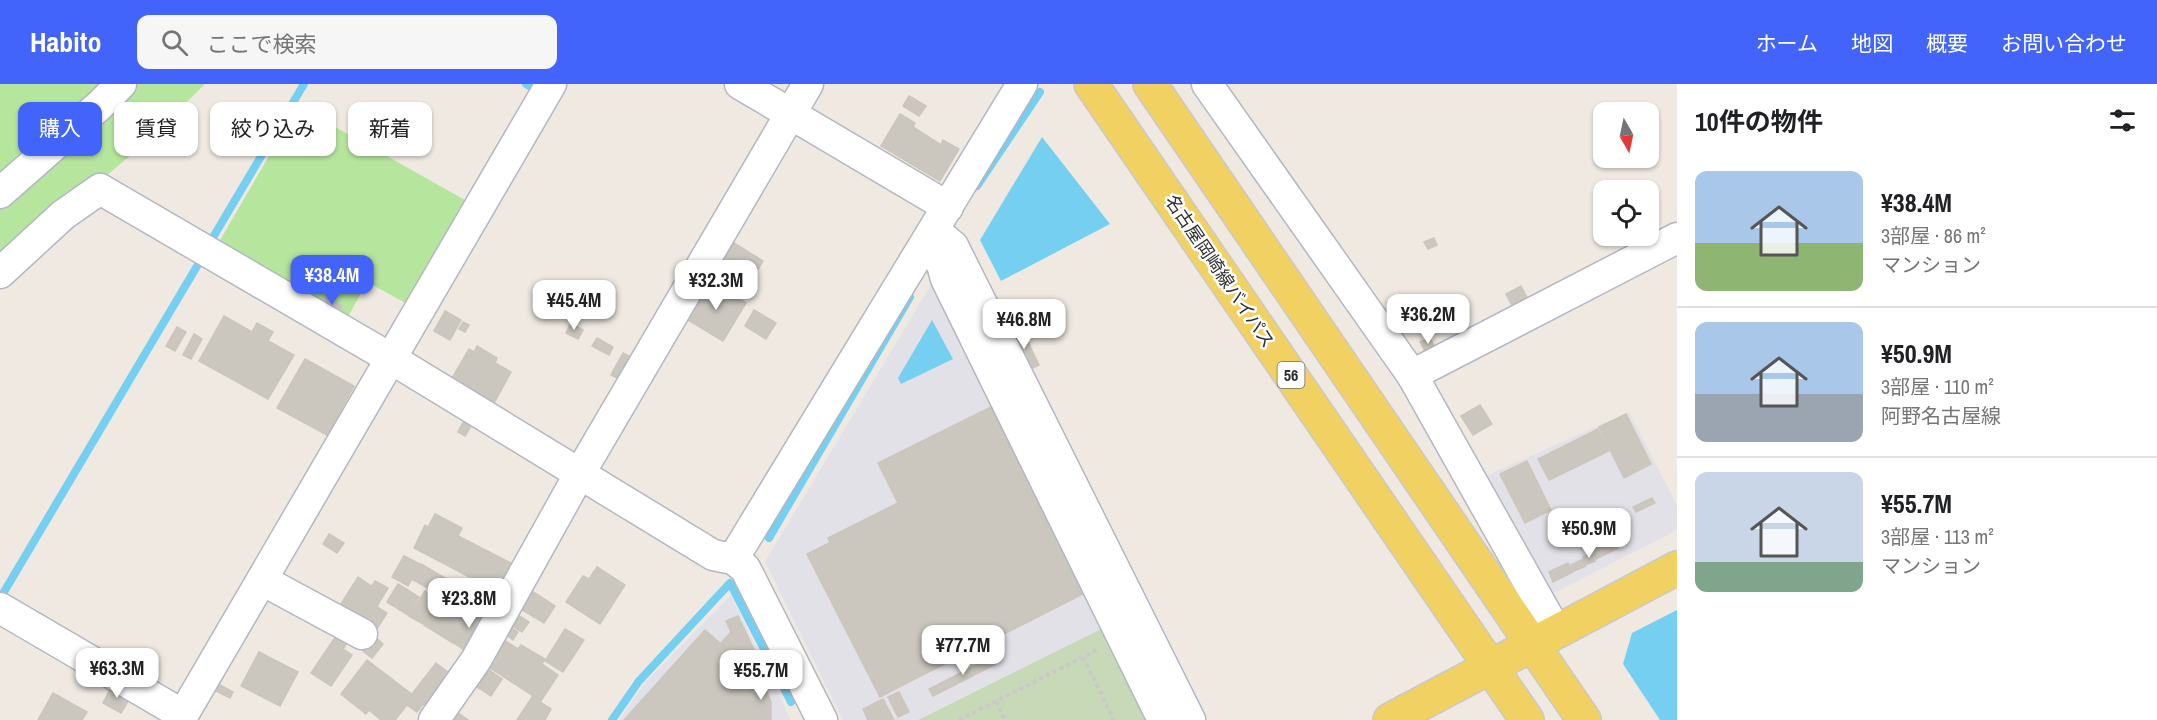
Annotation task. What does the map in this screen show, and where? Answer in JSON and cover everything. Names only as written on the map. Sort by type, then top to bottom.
[{"type":"main road","name":"名古屋岡崎線バイパス","points":[[1091,84],[1527,720]]},
{"type":"main road","points":[[1150,84],[1545,637],[1584,720]]},
{"type":"main road","points":[[1390,720],[1677,568]]},
{"type":"street","points":[[0,193],[121,84]]},
{"type":"street","points":[[0,608],[188,716],[262,580],[551,84]]},
{"type":"street","points":[[740,84],[790,113],[935,228],[953,246],[1190,720]]},
{"type":"street","points":[[434,720],[476,660],[580,473],[808,84]]},
{"type":"street","points":[[733,559],[1022,84]]},
{"type":"street","points":[[1207,84],[1412,375],[1545,637]]},
{"type":"street","points":[[0,273],[63,215],[100,189],[390,358],[713,555],[733,559],[745,568],[822,720]]},
{"type":"street","points":[[935,228],[946,279],[1164,720]]},
{"type":"street","points":[[1412,375],[1677,238]]},
{"type":"street","points":[[262,580],[362,634]]},
{"type":"path","points":[[959,720],[1122,638]]},
{"type":"path","points":[[1083,657],[1114,720]]},
{"type":"path","points":[[996,701],[1005,720]]},
{"type":"shaded area","points":[[935,278],[1109,625],[918,720],[843,720],[765,562]]},
{"type":"shaded area","points":[[1629,412],[1677,505],[1677,530],[1550,595],[1486,476]]},
{"type":"shaded area","points":[[731,595],[791,720],[619,720],[643,685]]},
{"type":"green space","points":[[0,84],[108,84],[88,102],[18,102],[18,156],[29,156],[0,183]]},
{"type":"green space","points":[[135,84],[205,84],[187,102],[115,102]]},
{"type":"green space","points":[[114,103],[114,156],[130,156],[0,267],[0,205],[55,156],[102,156],[102,114]]},
{"type":"green space","points":[[336,127],[348,134],[348,156],[387,156],[472,204],[413,307],[367,282],[343,326],[215,249],[269,156],[336,156]]},
{"type":"green space","points":[[1109,625],[1155,720],[918,720]]},
{"type":"water","points":[[1042,137],[1110,224],[1001,281],[980,240]]},
{"type":"water","points":[[932,320],[953,359],[901,384],[898,378]]},
{"type":"water","points":[[1677,610],[1677,720],[1660,720],[1623,664],[1632,633]]},
{"type":"building","points":[[909,96],[926,106],[919,116],[903,106]]},
{"type":"building","points":[[900,114],[915,123],[913,127],[941,145],[943,140],[959,149],[940,181],[881,146]]},
{"type":"building","points":[[1434,238],[1437,245],[1428,249],[1424,242]]},
{"type":"building","points":[[734,243],[763,261],[751,281],[722,263]]},
{"type":"building","points":[[711,282],[746,303],[723,341],[688,320],[690,316],[687,315],[706,284],[709,286]]},
{"type":"building","points":[[1521,286],[1530,304],[1515,311],[1506,294]]},
{"type":"building","points":[[326,298],[342,306],[337,314],[322,306]]},
{"type":"building","points":[[754,310],[776,323],[766,339],[745,326]]},
{"type":"building","points":[[445,311],[461,320],[450,340],[434,331]]},
{"type":"building","points":[[224,316],[252,332],[257,323],[273,332],[268,341],[294,355],[268,399],[199,361]]},
{"type":"building","points":[[463,322],[469,325],[465,332],[459,329]]},
{"type":"building","points":[[571,323],[583,330],[578,339],[566,333]]},
{"type":"building","points":[[177,327],[186,332],[175,351],[166,346]]},
{"type":"building","points":[[1022,330],[1039,365],[1027,371],[1009,336]]},
{"type":"building","points":[[194,334],[202,339],[191,359],[183,355]]},
{"type":"building","points":[[597,338],[613,347],[609,355],[592,346]]},
{"type":"building","points":[[1430,338],[1435,348],[1426,353],[1420,342]]},
{"type":"building","points":[[477,346],[497,358],[495,363],[511,372],[494,403],[451,380],[469,349],[474,352]]},
{"type":"building","points":[[623,353],[633,358],[621,380],[611,375]]},
{"type":"building","points":[[305,359],[354,386],[327,435],[277,408]]},
{"type":"building","points":[[1480,405],[1492,424],[1473,435],[1461,416]]},
{"type":"building","points":[[991,407],[1085,593],[903,685],[828,538],[898,503],[878,463]]},
{"type":"building","points":[[1626,414],[1651,464],[1624,478],[1599,427]]},
{"type":"building","points":[[465,419],[473,423],[465,436],[458,432]]},
{"type":"building","points":[[1598,429],[1609,451],[1549,480],[1538,459]]},
{"type":"building","points":[[1527,461],[1551,510],[1525,523],[1500,474]]},
{"type":"building","points":[[1652,498],[1655,503],[1636,512],[1633,507]]},
{"type":"building","points":[[435,514],[462,528],[458,536],[513,564],[498,592],[414,548],[425,525],[428,527]]},
{"type":"building","points":[[329,534],[344,543],[337,553],[323,544]]},
{"type":"building","points":[[1615,539],[1618,548],[1596,559],[1592,550]]},
{"type":"building","points":[[831,542],[903,685],[880,697],[807,554]]},
{"type":"building","points":[[1591,553],[1595,561],[1587,564],[1583,557]]},
{"type":"building","points":[[404,556],[420,564],[408,586],[392,577]]},
{"type":"building","points":[[1583,559],[1586,566],[1574,571],[1571,565]]},
{"type":"building","points":[[1568,563],[1573,572],[1553,582],[1549,572]]},
{"type":"building","points":[[421,564],[445,578],[437,593],[413,580]]},
{"type":"building","points":[[597,567],[625,585],[600,624],[566,602],[583,576],[589,579]]},
{"type":"building","points":[[358,577],[371,586],[353,616],[339,607]]},
{"type":"building","points":[[375,581],[388,588],[366,624],[353,616]]},
{"type":"building","points":[[398,584],[419,597],[408,615],[387,602]]},
{"type":"building","points":[[530,590],[555,606],[544,623],[519,608]]},
{"type":"building","points":[[425,591],[439,600],[423,624],[409,616]]},
{"type":"building","points":[[443,595],[472,612],[453,643],[424,625]]},
{"type":"building","points":[[377,607],[387,613],[375,632],[365,626]]},
{"type":"building","points":[[475,608],[485,615],[464,650],[454,643]]},
{"type":"building","points":[[516,614],[529,622],[522,632],[509,624]]},
{"type":"building","points":[[738,616],[763,669],[758,675],[721,643],[731,632],[726,621]]},
{"type":"building","points":[[509,626],[518,632],[513,640],[504,633]]},
{"type":"building","points":[[342,627],[353,634],[343,649],[352,655],[331,686],[311,673]]},
{"type":"building","points":[[565,629],[584,640],[563,672],[545,661]]},
{"type":"building","points":[[705,630],[761,679],[746,696],[763,712],[756,720],[624,720]]},
{"type":"building","points":[[374,636],[383,644],[372,658],[363,651]]},
{"type":"building","points":[[501,638],[518,649],[521,645],[545,659],[542,664],[558,675],[541,701],[484,664]]},
{"type":"building","points":[[259,652],[298,672],[280,706],[241,686]]},
{"type":"building","points":[[992,657],[996,664],[933,696],[929,689]]},
{"type":"building","points":[[367,660],[414,696],[395,720],[381,720],[369,710],[366,714],[341,694]]},
{"type":"building","points":[[436,663],[454,677],[429,709],[423,704],[417,712],[407,705],[414,696],[412,694]]},
{"type":"building","points":[[485,667],[502,679],[491,696],[474,685]]},
{"type":"building","points":[[759,681],[771,702],[771,720],[756,720],[763,712],[746,696]]},
{"type":"building","points":[[218,684],[233,692],[230,698],[214,690]]},
{"type":"building","points":[[112,685],[131,696],[121,713],[103,703]]},
{"type":"building","points":[[899,692],[909,712],[898,717],[888,697]]},
{"type":"building","points":[[53,693],[87,712],[82,720],[38,720]]},
{"type":"building","points":[[532,697],[551,709],[545,720],[517,720]]},
{"type":"building","points":[[883,699],[894,720],[868,720],[863,709]]},
{"type":"building","points":[[453,709],[468,720],[445,720]]},
{"type":"waterway","points":[[212,239],[304,84]]},
{"type":"waterway","points":[[526,84],[533,88]]},
{"type":"waterway","points":[[977,186],[1040,92]]},
{"type":"waterway","points":[[1,597],[203,256]]},
{"type":"waterway","points":[[769,538],[910,297]]},
{"type":"waterway","points":[[612,720],[639,681],[730,583],[791,702]]}]
